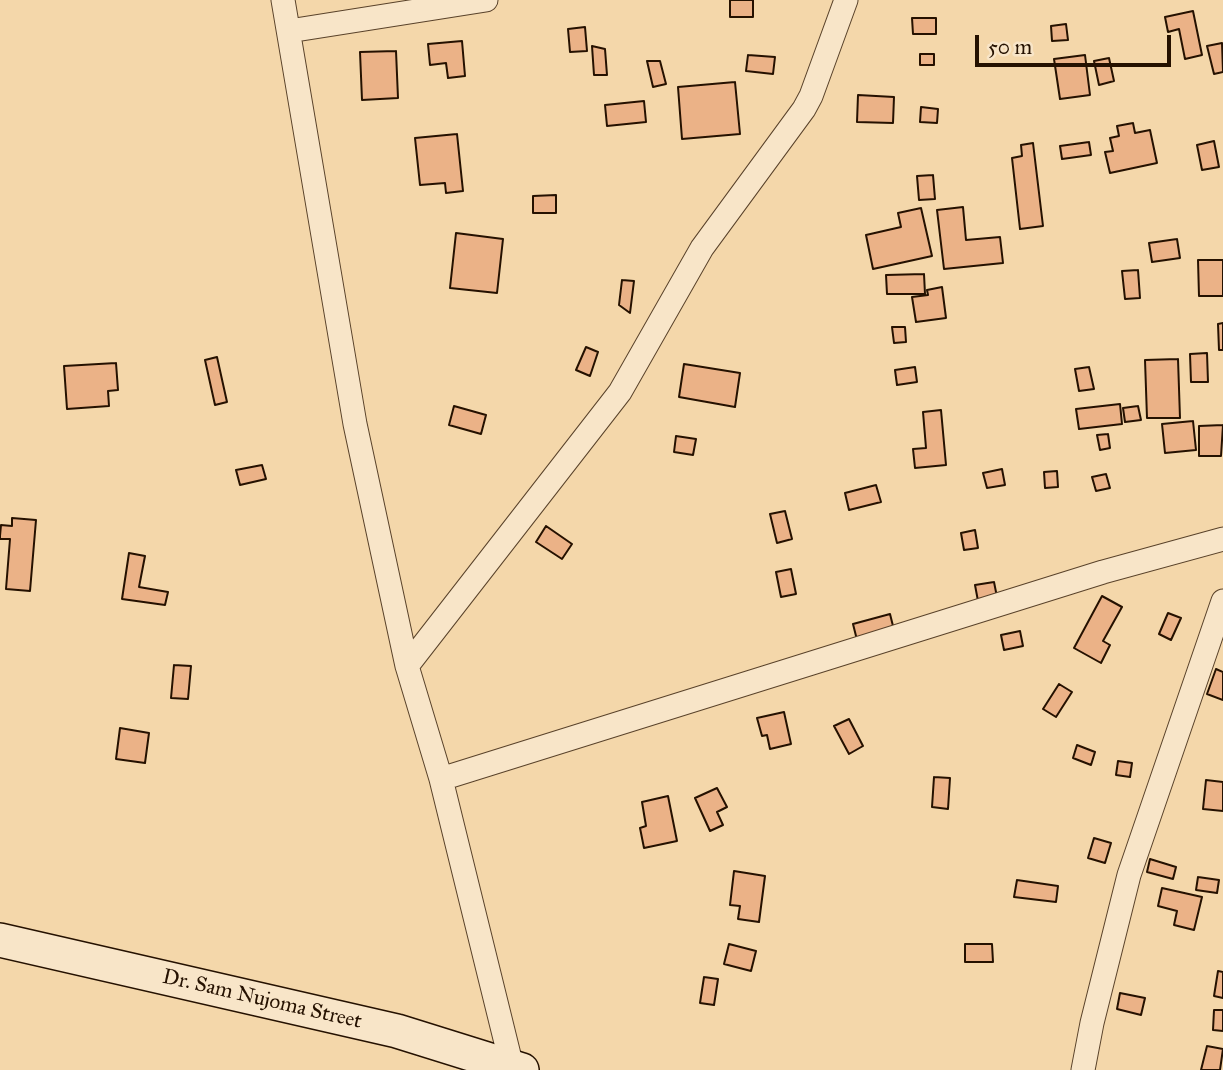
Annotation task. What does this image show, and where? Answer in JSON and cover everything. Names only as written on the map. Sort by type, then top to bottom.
[{"type":"street","points":[[284,0],[355,424],[407,666],[442,779],[517,1068]]},
{"type":"street","points":[[289,32],[486,0]]},
{"type":"street","points":[[407,666],[621,391],[702,248],[804,109],[846,0]]},
{"type":"street","points":[[442,779],[1090,576],[1223,539]]},
{"type":"street","points":[[1083,1070],[1129,875],[1223,601]]},
{"type":"street","name":"Dr. Sam Nujoma Street","points":[[0,940],[397,1031],[517,1068]]},
{"type":"building","points":[[730,0],[753,0],[753,17],[730,17]]},
{"type":"building","points":[[1193,11],[1202,55],[1185,59],[1179,29],[1168,32],[1165,17]]},
{"type":"building","points":[[912,18],[936,18],[936,34],[913,34]]},
{"type":"building","points":[[1066,24],[1068,40],[1052,41],[1051,26]]},
{"type":"building","points":[[585,27],[587,51],[570,52],[568,29]]},
{"type":"building","points":[[462,41],[465,76],[448,78],[446,63],[430,65],[428,44]]},
{"type":"building","points":[[1222,43],[1223,72],[1214,74],[1207,46]]},
{"type":"building","points":[[592,46],[605,49],[607,75],[594,75]]},
{"type":"building","points":[[396,51],[398,98],[362,100],[360,52]]},
{"type":"building","points":[[920,54],[934,54],[934,65],[920,65]]},
{"type":"building","points":[[748,55],[775,57],[773,74],[746,71]]},
{"type":"building","points":[[1085,55],[1090,95],[1060,99],[1054,59]]},
{"type":"building","points":[[1109,58],[1114,81],[1099,85],[1094,61]]},
{"type":"building","points":[[647,61],[660,61],[666,84],[653,87]]},
{"type":"building","points":[[735,82],[740,134],[682,139],[678,87]]},
{"type":"building","points":[[858,95],[894,97],[893,123],[857,122]]},
{"type":"building","points":[[644,101],[646,122],[607,126],[605,105]]},
{"type":"building","points":[[921,107],[938,109],[937,123],[920,122]]},
{"type":"building","points":[[1133,123],[1135,133],[1150,130],[1157,163],[1110,173],[1105,152],[1113,151],[1110,138],[1119,136],[1117,126]]},
{"type":"building","points":[[457,134],[463,191],[446,193],[445,183],[420,185],[415,138]]},
{"type":"building","points":[[1214,141],[1219,167],[1202,170],[1197,145]]},
{"type":"building","points":[[1089,142],[1091,155],[1062,159],[1060,146]]},
{"type":"building","points":[[1033,143],[1043,226],[1020,229],[1012,158],[1022,156],[1021,145]]},
{"type":"building","points":[[933,175],[935,199],[919,200],[917,176]]},
{"type":"building","points":[[556,195],[556,213],[533,213],[533,196]]},
{"type":"building","points":[[963,207],[966,240],[1000,237],[1003,263],[944,269],[937,210]]},
{"type":"building","points":[[921,208],[932,256],[873,269],[866,235],[901,227],[898,213]]},
{"type":"building","points":[[456,233],[503,239],[497,293],[450,288]]},
{"type":"building","points":[[1177,239],[1180,258],[1152,262],[1149,243]]},
{"type":"building","points":[[1198,260],[1223,260],[1223,296],[1199,296]]},
{"type":"building","points":[[1138,270],[1140,298],[1125,299],[1122,271]]},
{"type":"building","points":[[924,274],[925,294],[887,294],[886,275]]},
{"type":"building","points":[[622,280],[634,281],[630,313],[619,305]]},
{"type":"building","points":[[942,287],[946,318],[916,322],[912,297],[928,295],[927,290]]},
{"type":"building","points":[[1223,323],[1223,350],[1219,350],[1218,324]]},
{"type":"building","points":[[892,327],[905,327],[906,342],[894,343]]},
{"type":"building","points":[[586,347],[598,352],[590,376],[576,370]]},
{"type":"building","points":[[1207,353],[1208,382],[1191,382],[1190,354]]},
{"type":"building","points":[[217,357],[227,402],[215,405],[205,360]]},
{"type":"building","points":[[1178,359],[1180,418],[1147,418],[1145,360]]},
{"type":"building","points":[[116,363],[118,390],[108,391],[109,406],[67,409],[64,366]]},
{"type":"building","points":[[684,364],[740,373],[735,407],[679,397]]},
{"type":"building","points":[[915,367],[917,382],[897,385],[895,370]]},
{"type":"building","points":[[1089,367],[1094,389],[1079,391],[1075,369]]},
{"type":"building","points":[[1120,404],[1122,424],[1079,429],[1076,409]]},
{"type":"building","points":[[454,406],[486,415],[481,434],[449,425]]},
{"type":"building","points":[[1138,406],[1141,420],[1125,422],[1123,408]]},
{"type":"building","points":[[941,410],[946,465],[915,468],[913,449],[926,448],[923,412]]},
{"type":"building","points":[[1193,421],[1196,450],[1165,453],[1162,424]]},
{"type":"building","points":[[1223,425],[1221,456],[1199,456],[1199,426]]},
{"type":"building","points":[[1108,434],[1110,448],[1100,450],[1097,435]]},
{"type":"building","points":[[676,436],[696,439],[693,455],[674,452]]},
{"type":"building","points":[[262,465],[266,479],[240,485],[236,470]]},
{"type":"building","points":[[1002,469],[1005,485],[987,488],[983,473]]},
{"type":"building","points":[[1057,471],[1058,487],[1045,488],[1044,472]]},
{"type":"building","points":[[1106,474],[1110,488],[1096,491],[1092,477]]},
{"type":"building","points":[[876,485],[881,502],[849,510],[845,493]]},
{"type":"building","points":[[785,511],[792,539],[777,543],[770,514]]},
{"type":"building","points":[[12,518],[36,520],[30,591],[6,589],[10,539],[0,539],[0,536],[1,525],[12,526]]},
{"type":"building","points":[[546,526],[572,544],[562,559],[536,542]]},
{"type":"building","points":[[975,530],[978,548],[964,550],[961,533]]},
{"type":"building","points":[[129,553],[145,556],[139,587],[168,592],[165,605],[122,599]]},
{"type":"building","points":[[791,569],[796,594],[781,597],[776,572]]},
{"type":"building","points":[[994,582],[997,597],[978,601],[975,585]]},
{"type":"building","points":[[1102,596],[1122,607],[1103,641],[1110,645],[1101,663],[1074,648]]},
{"type":"building","points":[[1168,613],[1181,618],[1171,640],[1159,634]]},
{"type":"building","points":[[890,614],[894,630],[857,640],[853,624]]},
{"type":"building","points":[[1020,631],[1023,646],[1004,650],[1001,635]]},
{"type":"building","points":[[174,665],[191,666],[188,699],[171,698]]},
{"type":"building","points":[[1216,669],[1223,672],[1223,700],[1207,694]]},
{"type":"building","points":[[1059,684],[1072,692],[1056,717],[1043,709]]},
{"type":"building","points":[[784,712],[791,744],[770,749],[767,735],[762,736],[757,718]]},
{"type":"building","points":[[849,719],[863,746],[849,754],[834,726]]},
{"type":"building","points":[[120,728],[149,733],[145,763],[116,759]]},
{"type":"building","points":[[1077,745],[1095,752],[1091,765],[1073,758]]},
{"type":"building","points":[[1118,761],[1132,763],[1130,777],[1116,775]]},
{"type":"building","points":[[934,777],[950,778],[948,809],[932,807]]},
{"type":"building","points":[[1206,780],[1223,782],[1223,811],[1203,809]]},
{"type":"building","points":[[717,788],[727,807],[717,812],[723,825],[710,831],[695,798]]},
{"type":"building","points":[[668,796],[677,841],[644,848],[640,828],[646,826],[642,802]]},
{"type":"building","points":[[1094,838],[1111,843],[1105,863],[1088,858]]},
{"type":"building","points":[[1150,859],[1176,867],[1173,879],[1147,872]]},
{"type":"building","points":[[734,871],[765,876],[759,922],[738,919],[740,906],[730,905]]},
{"type":"building","points":[[1198,877],[1219,880],[1217,893],[1196,890]]},
{"type":"building","points":[[1017,880],[1058,886],[1056,902],[1014,897]]},
{"type":"building","points":[[1162,888],[1202,897],[1194,930],[1174,925],[1177,911],[1158,906]]},
{"type":"building","points":[[729,944],[756,951],[751,971],[724,964]]},
{"type":"building","points":[[965,944],[992,944],[993,962],[965,962]]},
{"type":"building","points":[[1218,971],[1223,972],[1223,998],[1214,996]]},
{"type":"building","points":[[704,977],[718,979],[714,1005],[700,1003]]},
{"type":"building","points":[[1120,993],[1145,998],[1141,1015],[1117,1009]]},
{"type":"building","points":[[1214,1010],[1223,1010],[1223,1031],[1213,1030]]},
{"type":"building","points":[[1207,1046],[1223,1049],[1220,1070],[1201,1070]]}]
